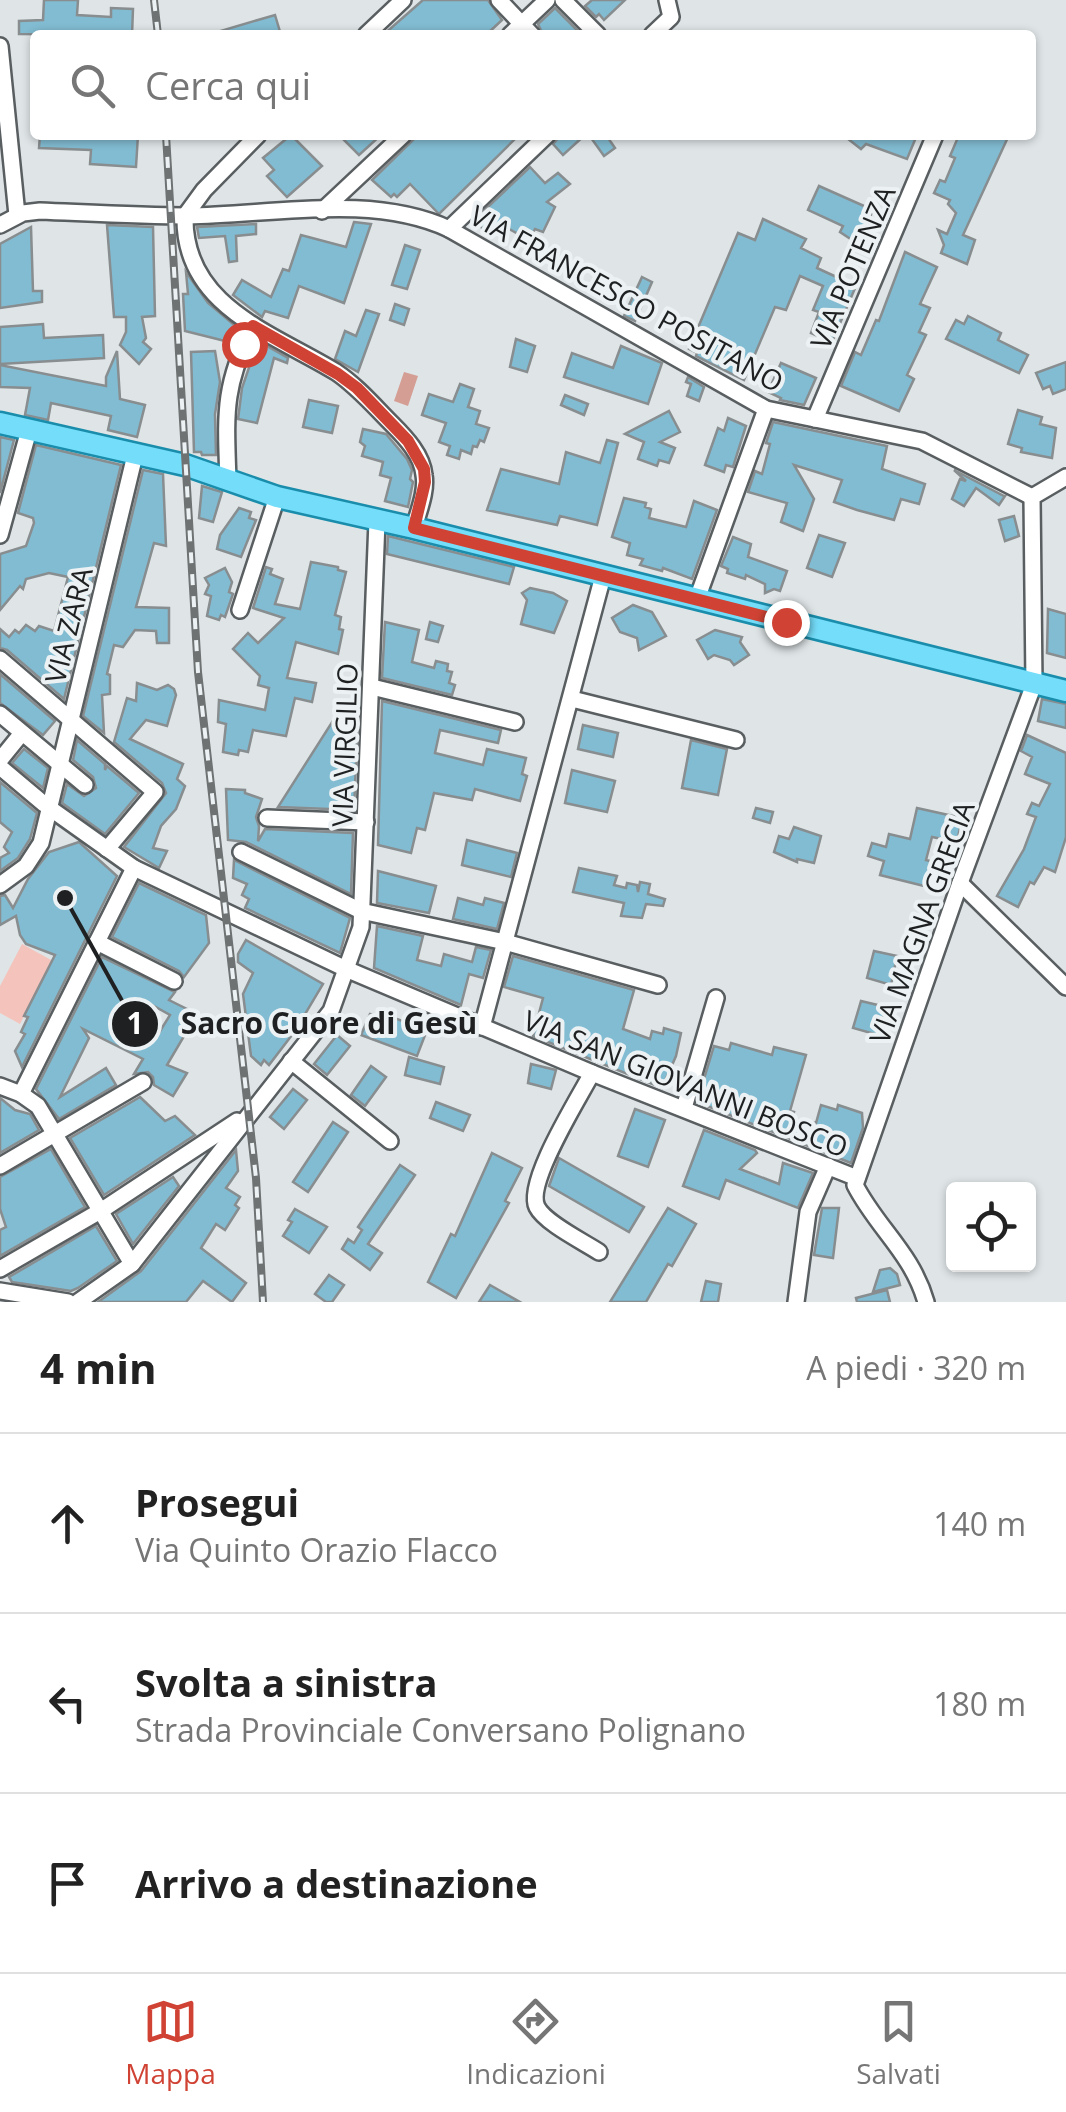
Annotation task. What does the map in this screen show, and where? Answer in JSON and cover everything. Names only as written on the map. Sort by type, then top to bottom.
[{"type":"main road","points":[[0,423],[185,465],[277,497],[1066,691]]},
{"type":"street","points":[[371,30],[404,0]]},
{"type":"street","points":[[499,0],[520,30]]},
{"type":"street","points":[[522,30],[547,0]]},
{"type":"street","points":[[564,0],[593,30]]},
{"type":"street","points":[[657,30],[671,17],[667,0]]},
{"type":"street","points":[[0,46],[1,94],[16,215],[0,225]]},
{"type":"street","points":[[253,140],[204,190],[186,216],[186,244],[223,305],[338,374],[357,388],[408,441],[424,469],[425,482],[414,528]]},
{"type":"street","points":[[322,211],[398,140]]},
{"type":"street","points":[[449,228],[542,140]]},
{"type":"street","name":"VIA POTENZA","points":[[815,419],[933,140]]},
{"type":"street","name":"VIA FRANCESCO POSITANO","points":[[16,215],[393,211],[417,216],[449,228],[766,409],[922,441],[1032,497]]},
{"type":"street","points":[[228,482],[226,404],[236,358],[253,326]]},
{"type":"street","points":[[697,600],[766,409]]},
{"type":"street","points":[[0,535],[29,430]]},
{"type":"street","name":"VIA ZARA","points":[[0,885],[34,856],[135,455]]},
{"type":"street","points":[[1034,684],[1032,497],[1066,477]]},
{"type":"street","points":[[240,610],[277,497]]},
{"type":"street","name":"VIA VIRGILIO","points":[[78,1302],[132,1264],[331,1011],[362,927],[377,521]]},
{"type":"street","points":[[482,1028],[603,576]]},
{"type":"street","points":[[0,659],[155,792],[107,848]]},
{"type":"street","name":"VIA MAGNA GRECIA","points":[[858,1178],[960,882],[1034,684]]},
{"type":"street","points":[[372,688],[516,722]]},
{"type":"street","points":[[572,700],[736,740]]},
{"type":"street","points":[[0,714],[85,785]]},
{"type":"street","points":[[0,763],[22,733]]},
{"type":"street","name":"VIA SAN GIOVANNI BOSCO","points":[[0,763],[47,806],[134,868],[346,969],[482,1028],[858,1178]]},
{"type":"street","points":[[267,818],[366,822]]},
{"type":"street","points":[[240,852],[361,911],[505,942],[658,985]]},
{"type":"street","points":[[21,1094],[134,868]]},
{"type":"street","points":[[960,882],[1066,987]]},
{"type":"street","points":[[97,942],[174,981]]},
{"type":"street","points":[[684,1108],[716,998]]},
{"type":"street","points":[[291,1061],[390,1141]]},
{"type":"street","points":[[592,1073],[542,1168],[535,1186],[535,1205],[546,1218],[600,1252]]},
{"type":"street","points":[[0,1166],[142,1082]]},
{"type":"street","points":[[0,1086],[38,1106],[132,1264]]},
{"type":"street","points":[[0,1269],[102,1210],[249,1114]]},
{"type":"street","points":[[796,1302],[808,1212],[828,1166]]},
{"type":"street","points":[[858,1178],[855,1185],[862,1199],[909,1259],[926,1302]]},
{"type":"street","points":[[0,1291],[68,1302]]},
{"type":"shaded area","points":[[404,372],[418,376],[408,406],[394,401]]},
{"type":"shaded area","points":[[22,944],[53,961],[20,1024],[0,1013],[0,986]]},
{"type":"building","points":[[44,0],[78,0],[77,15],[111,17],[111,8],[133,9],[132,30],[30,30],[30,34],[19,34],[19,21],[43,20]]},
{"type":"building","points":[[423,0],[488,0],[502,20],[491,30],[389,30]]},
{"type":"building","points":[[592,0],[625,0],[604,20],[585,6]]},
{"type":"building","points":[[555,8],[577,30],[541,30],[538,24]]},
{"type":"building","points":[[275,15],[280,30],[224,30]]},
{"type":"building","points":[[40,140],[138,140],[136,167],[90,164],[91,150],[39,148]]},
{"type":"building","points":[[285,140],[296,140],[322,166],[287,197],[267,176],[274,170],[263,158]]},
{"type":"building","points":[[344,140],[376,140],[359,155]]},
{"type":"building","points":[[413,140],[514,140],[439,214],[410,184],[397,197],[391,197],[372,180]]},
{"type":"building","points":[[557,140],[580,140],[563,155],[553,144]]},
{"type":"building","points":[[593,140],[609,140],[615,148],[604,156]]},
{"type":"building","points":[[849,140],[915,140],[907,159],[866,144],[861,149]]},
{"type":"building","points":[[957,140],[1007,140],[963,235],[975,240],[967,264],[941,253],[944,245],[938,230],[947,234],[956,213],[948,204],[950,200],[934,193],[940,180],[945,182],[955,158],[950,156]]},
{"type":"building","points":[[530,167],[545,183],[558,173],[570,184],[547,202],[555,207],[543,232],[535,229],[529,240],[502,225],[498,234],[483,229],[474,220]]},
{"type":"building","points":[[819,186],[873,210],[858,244],[840,232],[843,226],[808,210]]},
{"type":"building","points":[[763,219],[806,239],[801,248],[821,258],[817,268],[856,286],[832,342],[811,333],[819,312],[813,310],[823,286],[800,276],[786,310],[775,307],[744,380],[689,349],[738,233],[755,240]]},
{"type":"building","points":[[354,222],[371,224],[344,303],[299,286],[288,318],[265,311],[262,317],[233,295],[242,280],[271,297],[283,269],[289,271],[301,235],[346,247]]},
{"type":"building","points":[[256,224],[256,234],[236,236],[237,261],[229,262],[225,236],[199,238],[197,227]]},
{"type":"building","points":[[107,225],[153,227],[155,316],[142,317],[146,338],[143,342],[151,349],[139,364],[120,345],[126,332],[126,317],[114,317]]},
{"type":"building","points":[[31,227],[33,291],[42,291],[42,302],[0,308],[0,244]]},
{"type":"building","points":[[405,245],[420,250],[407,289],[392,285]]},
{"type":"building","points":[[905,252],[937,267],[920,304],[930,308],[919,332],[926,335],[907,375],[914,379],[899,411],[841,386],[855,352],[861,355],[876,320],[879,321]]},
{"type":"building","points":[[186,272],[208,303],[239,329],[233,343],[185,331]]},
{"type":"building","points":[[642,277],[652,282],[635,321],[624,316]]},
{"type":"building","points":[[395,304],[409,309],[404,325],[390,320]]},
{"type":"building","points":[[366,310],[379,314],[358,372],[335,359],[345,331],[356,336]]},
{"type":"building","points":[[968,316],[1001,333],[998,340],[1028,355],[1019,373],[946,339],[956,320],[964,324]]},
{"type":"building","points":[[43,324],[44,338],[103,335],[104,358],[0,364],[0,327]]},
{"type":"building","points":[[516,339],[535,346],[527,372],[510,367]]},
{"type":"building","points":[[258,341],[288,358],[287,363],[274,358],[257,423],[238,419],[242,388]]},
{"type":"building","points":[[621,346],[662,363],[648,404],[564,377],[572,353],[613,368]]},
{"type":"building","points":[[117,351],[120,399],[145,405],[137,437],[108,430],[111,416],[51,403],[48,420],[25,415],[30,388],[0,387],[0,365],[106,386]]},
{"type":"building","points":[[215,351],[220,382],[215,414],[216,455],[202,455],[194,452],[191,352]]},
{"type":"building","points":[[1066,362],[1066,389],[1053,394],[1050,386],[1043,389],[1036,373]]},
{"type":"building","points":[[781,363],[816,378],[804,405],[780,400],[768,392]]},
{"type":"building","points":[[688,377],[704,387],[699,401],[687,396],[691,384],[686,382]]},
{"type":"building","points":[[460,384],[474,389],[468,407],[480,411],[476,424],[489,428],[484,442],[480,440],[477,447],[473,446],[471,454],[461,450],[459,459],[447,455],[450,446],[439,442],[446,423],[422,415],[429,394],[453,402]]},
{"type":"building","points":[[565,395],[588,404],[584,415],[561,405]]},
{"type":"building","points":[[309,400],[338,406],[332,433],[303,427]]},
{"type":"building","points":[[1018,410],[1042,417],[1040,424],[1056,428],[1052,458],[1021,452],[1022,448],[1008,444]]},
{"type":"building","points":[[669,411],[680,432],[660,442],[675,448],[669,463],[659,460],[657,466],[638,459],[644,442],[625,434]]},
{"type":"building","points":[[728,418],[746,426],[733,467],[726,465],[724,472],[705,465],[718,428],[724,431]]},
{"type":"building","points":[[773,422],[887,446],[882,469],[925,484],[919,504],[901,499],[894,520],[857,510],[834,502],[842,480],[794,465],[814,499],[803,531],[781,522],[787,503],[748,492],[755,471],[762,474]]},
{"type":"building","points":[[363,429],[386,434],[407,459],[413,482],[408,507],[385,501],[391,478],[380,475],[383,462],[362,456]]},
{"type":"building","points":[[0,437],[14,440],[0,493]]},
{"type":"building","points":[[607,440],[618,443],[597,525],[560,516],[557,525],[487,510],[501,469],[559,484],[566,452],[600,463]]},
{"type":"building","points":[[36,445],[121,465],[64,699],[0,648],[0,629],[9,637],[26,625],[35,631],[39,626],[54,631],[68,577],[49,573],[26,579],[23,589],[20,586],[0,610],[0,554],[26,546],[34,523],[33,518],[18,513]]},
{"type":"building","points":[[143,470],[163,474],[166,546],[154,543],[136,607],[169,608],[169,643],[157,643],[156,631],[135,630],[123,647],[114,645],[107,674],[110,694],[102,695],[104,733],[83,716]]},
{"type":"building","points":[[954,470],[1005,496],[999,505],[976,488],[964,506],[952,499],[960,479],[966,481]]},
{"type":"building","points":[[202,486],[222,492],[213,522],[199,518]]},
{"type":"building","points":[[624,498],[646,503],[645,507],[651,509],[649,518],[686,527],[694,501],[717,510],[692,579],[663,568],[662,571],[640,565],[643,559],[627,555],[630,543],[612,537]]},
{"type":"building","points":[[239,508],[251,512],[249,518],[256,520],[241,557],[217,549],[220,535]]},
{"type":"building","points":[[1014,516],[1019,536],[1005,541],[999,520]]},
{"type":"building","points":[[819,535],[845,543],[832,577],[807,568]]},
{"type":"building","points":[[388,536],[514,567],[509,584],[387,554]]},
{"type":"building","points":[[733,537],[751,544],[748,557],[787,571],[780,591],[765,593],[765,584],[746,575],[745,579],[727,573],[728,569],[721,566]]},
{"type":"building","points":[[311,562],[346,572],[335,615],[341,617],[339,629],[343,630],[338,654],[296,642],[287,678],[316,683],[312,702],[295,698],[286,736],[253,730],[248,752],[223,752],[226,724],[218,722],[219,700],[265,710],[269,688],[258,685],[260,676],[233,649],[248,633],[258,643],[284,618],[253,608],[266,567],[272,569],[270,574],[283,579],[275,604],[300,609]]},
{"type":"building","points":[[225,568],[232,582],[229,592],[233,594],[225,617],[221,615],[219,620],[207,616],[211,596],[205,594],[209,585],[205,578]]},
{"type":"building","points":[[530,588],[567,601],[554,633],[521,624],[527,600],[522,593]]},
{"type":"building","points":[[633,605],[652,612],[666,636],[639,650],[637,638],[620,632],[612,618]]},
{"type":"building","points":[[1048,609],[1066,614],[1066,658],[1047,653]]},
{"type":"building","points":[[385,622],[419,630],[412,662],[434,668],[436,661],[448,664],[447,671],[452,672],[449,683],[455,685],[452,695],[382,678]]},
{"type":"building","points":[[430,622],[443,626],[438,642],[426,639]]},
{"type":"building","points":[[715,630],[742,637],[740,642],[749,655],[734,665],[714,655],[708,659],[697,640]]},
{"type":"building","points":[[0,674],[55,721],[43,735],[0,703]]},
{"type":"building","points":[[137,683],[157,690],[168,685],[176,695],[167,726],[146,720],[130,739],[183,764],[177,779],[185,786],[153,848],[167,851],[159,868],[124,847],[166,793],[162,783],[114,742],[127,698],[136,701]]},
{"type":"building","points":[[1042,699],[1066,704],[1066,728],[1038,721]]},
{"type":"building","points":[[382,701],[501,730],[498,743],[440,730],[435,753],[483,765],[487,749],[526,758],[522,774],[527,776],[520,801],[475,789],[472,800],[434,793],[425,830],[417,828],[411,853],[378,845]]},
{"type":"building","points":[[336,716],[358,716],[354,810],[278,807]]},
{"type":"building","points":[[583,725],[618,733],[613,757],[578,749]]},
{"type":"building","points":[[1027,735],[1066,753],[1066,837],[1055,872],[1044,867],[1034,884],[1030,882],[1018,907],[997,896],[1024,849],[1036,817],[1027,814],[1032,803],[1039,806],[1050,784],[1025,774],[1032,757],[1021,751]]},
{"type":"building","points":[[77,740],[105,764],[105,770],[107,766],[139,793],[105,834],[62,803],[67,784],[84,796],[96,788],[93,777],[73,760]]},
{"type":"building","points":[[691,740],[727,749],[718,795],[682,788]]},
{"type":"building","points":[[24,749],[48,768],[43,788],[12,763]]},
{"type":"building","points":[[572,770],[615,781],[607,812],[565,803]]},
{"type":"building","points":[[0,782],[37,813],[30,839],[18,858],[0,871],[0,858],[9,853],[4,847],[12,832],[0,822]]},
{"type":"building","points":[[226,789],[245,790],[262,799],[256,817],[258,841],[265,829],[353,833],[351,894],[246,842],[228,840]]},
{"type":"building","points":[[756,808],[773,812],[770,823],[753,818]]},
{"type":"building","points":[[917,808],[962,818],[957,842],[932,837],[926,860],[934,862],[928,887],[880,875],[884,861],[868,856],[872,843],[886,847],[889,834],[910,839]]},
{"type":"building","points":[[794,827],[821,836],[814,863],[797,862],[774,852],[779,836],[789,839]]},
{"type":"building","points":[[467,840],[517,853],[511,877],[462,865]]},
{"type":"building","points":[[79,842],[117,876],[22,1067],[15,1051],[25,1034],[21,1032],[28,1017],[24,1016],[55,955],[26,944],[16,916],[0,925],[0,896],[5,895],[13,908],[28,879],[49,852]]},
{"type":"building","points":[[234,860],[350,918],[340,953],[245,908],[249,899],[242,895],[247,884],[233,878]]},
{"type":"building","points":[[579,868],[617,876],[614,885],[637,885],[638,892],[640,882],[650,884],[648,894],[665,899],[663,906],[646,904],[642,918],[621,916],[624,903],[573,892]]},
{"type":"building","points":[[378,871],[436,886],[429,913],[377,903]]},
{"type":"building","points":[[139,883],[206,915],[209,943],[184,977],[112,937]]},
{"type":"building","points":[[458,898],[483,905],[485,898],[504,903],[497,929],[453,919]]},
{"type":"building","points":[[377,926],[423,936],[417,960],[441,966],[444,954],[472,962],[476,947],[491,950],[483,978],[469,974],[461,1005],[374,968]]},
{"type":"building","points":[[246,940],[323,984],[269,1065],[264,1060],[261,1065],[251,1056],[243,994],[253,973],[238,962]]},
{"type":"building","points":[[874,951],[897,956],[891,985],[867,978]]},
{"type":"building","points":[[513,956],[634,990],[623,1029],[650,1039],[652,1031],[663,1034],[664,1028],[681,1033],[662,1088],[533,1036],[543,998],[504,987]]},
{"type":"building","points":[[102,957],[175,992],[169,1000],[197,1014],[167,1065],[187,1073],[173,1096],[154,1085],[148,1072],[134,1074],[143,1059],[83,1029],[89,1038],[60,1097],[106,1068],[116,1085],[59,1119],[36,1089]],"holes":[[[143,1000],[170,1015],[157,1036],[133,1024]]]},
{"type":"building","points":[[861,1001],[886,1007],[878,1035],[853,1028]]},
{"type":"building","points":[[378,1012],[427,1030],[417,1056],[361,1035],[370,1014],[377,1016]]},
{"type":"building","points":[[337,1035],[350,1046],[327,1075],[314,1064]]},
{"type":"building","points":[[731,1043],[772,1055],[774,1047],[806,1055],[790,1111],[794,1112],[792,1119],[816,1123],[821,1105],[837,1110],[838,1105],[862,1113],[863,1128],[851,1163],[697,1102],[714,1046],[729,1050]]},
{"type":"building","points":[[409,1057],[444,1067],[440,1084],[405,1075]]},
{"type":"building","points":[[531,1064],[556,1070],[551,1089],[528,1083]]},
{"type":"building","points":[[371,1066],[386,1077],[365,1106],[351,1095]]},
{"type":"building","points":[[293,1089],[307,1100],[284,1129],[270,1117]]},
{"type":"building","points":[[140,1097],[165,1121],[175,1116],[195,1135],[104,1195],[70,1138]]},
{"type":"building","points":[[0,1098],[15,1110],[30,1114],[39,1130],[0,1153]]},
{"type":"building","points":[[436,1102],[470,1115],[463,1131],[430,1118]]},
{"type":"building","points":[[635,1109],[665,1120],[648,1167],[618,1156]]},
{"type":"building","points":[[333,1122],[348,1132],[308,1192],[293,1182]]},
{"type":"building","points":[[704,1130],[755,1150],[757,1153],[740,1169],[779,1184],[783,1163],[813,1173],[798,1208],[726,1180],[719,1199],[683,1186]]},
{"type":"building","points":[[51,1149],[85,1207],[0,1256],[0,1230],[6,1227],[0,1209],[0,1177]]},
{"type":"building","points":[[236,1150],[238,1171],[226,1188],[240,1197],[235,1205],[239,1208],[225,1230],[216,1224],[201,1248],[246,1283],[232,1302],[203,1281],[186,1302],[98,1302],[141,1271]]},
{"type":"building","points":[[492,1153],[522,1168],[505,1201],[509,1203],[456,1298],[428,1282],[451,1234],[455,1236]]},
{"type":"building","points":[[559,1158],[644,1207],[629,1232],[549,1186]]},
{"type":"building","points":[[400,1165],[415,1175],[368,1244],[382,1253],[370,1270],[342,1249],[348,1239],[354,1243],[362,1230],[358,1227]]},
{"type":"building","points":[[173,1177],[179,1186],[133,1244],[116,1214]]},
{"type":"building","points":[[668,1208],[696,1224],[672,1266],[668,1264],[646,1302],[610,1302]]},
{"type":"building","points":[[822,1208],[839,1208],[833,1258],[814,1255]]},
{"type":"building","points":[[295,1209],[327,1227],[309,1253],[283,1236]]},
{"type":"building","points":[[96,1226],[117,1261],[78,1288],[71,1291],[12,1282],[9,1277]]},
{"type":"building","points":[[890,1268],[900,1285],[873,1292],[880,1270]]},
{"type":"building","points":[[329,1275],[344,1285],[332,1302],[326,1302],[315,1294]]},
{"type":"building","points":[[706,1281],[721,1284],[718,1302],[701,1302]]},
{"type":"building","points":[[490,1285],[520,1302],[479,1302]]},
{"type":"building","points":[[887,1290],[890,1302],[857,1302],[856,1298]]},
{"type":"railway","points":[[154,0],[157,30]]},
{"type":"railway","points":[[166,140],[198,672],[256,1178],[263,1302]]},
{"type":"place","name":"Sacro Cuore di Gesù","points":[[65,898]]},
{"type":"route","points":[[244,344],[253,326],[338,374],[357,388],[408,441],[424,469],[425,482],[414,528],[786,622]]}]
